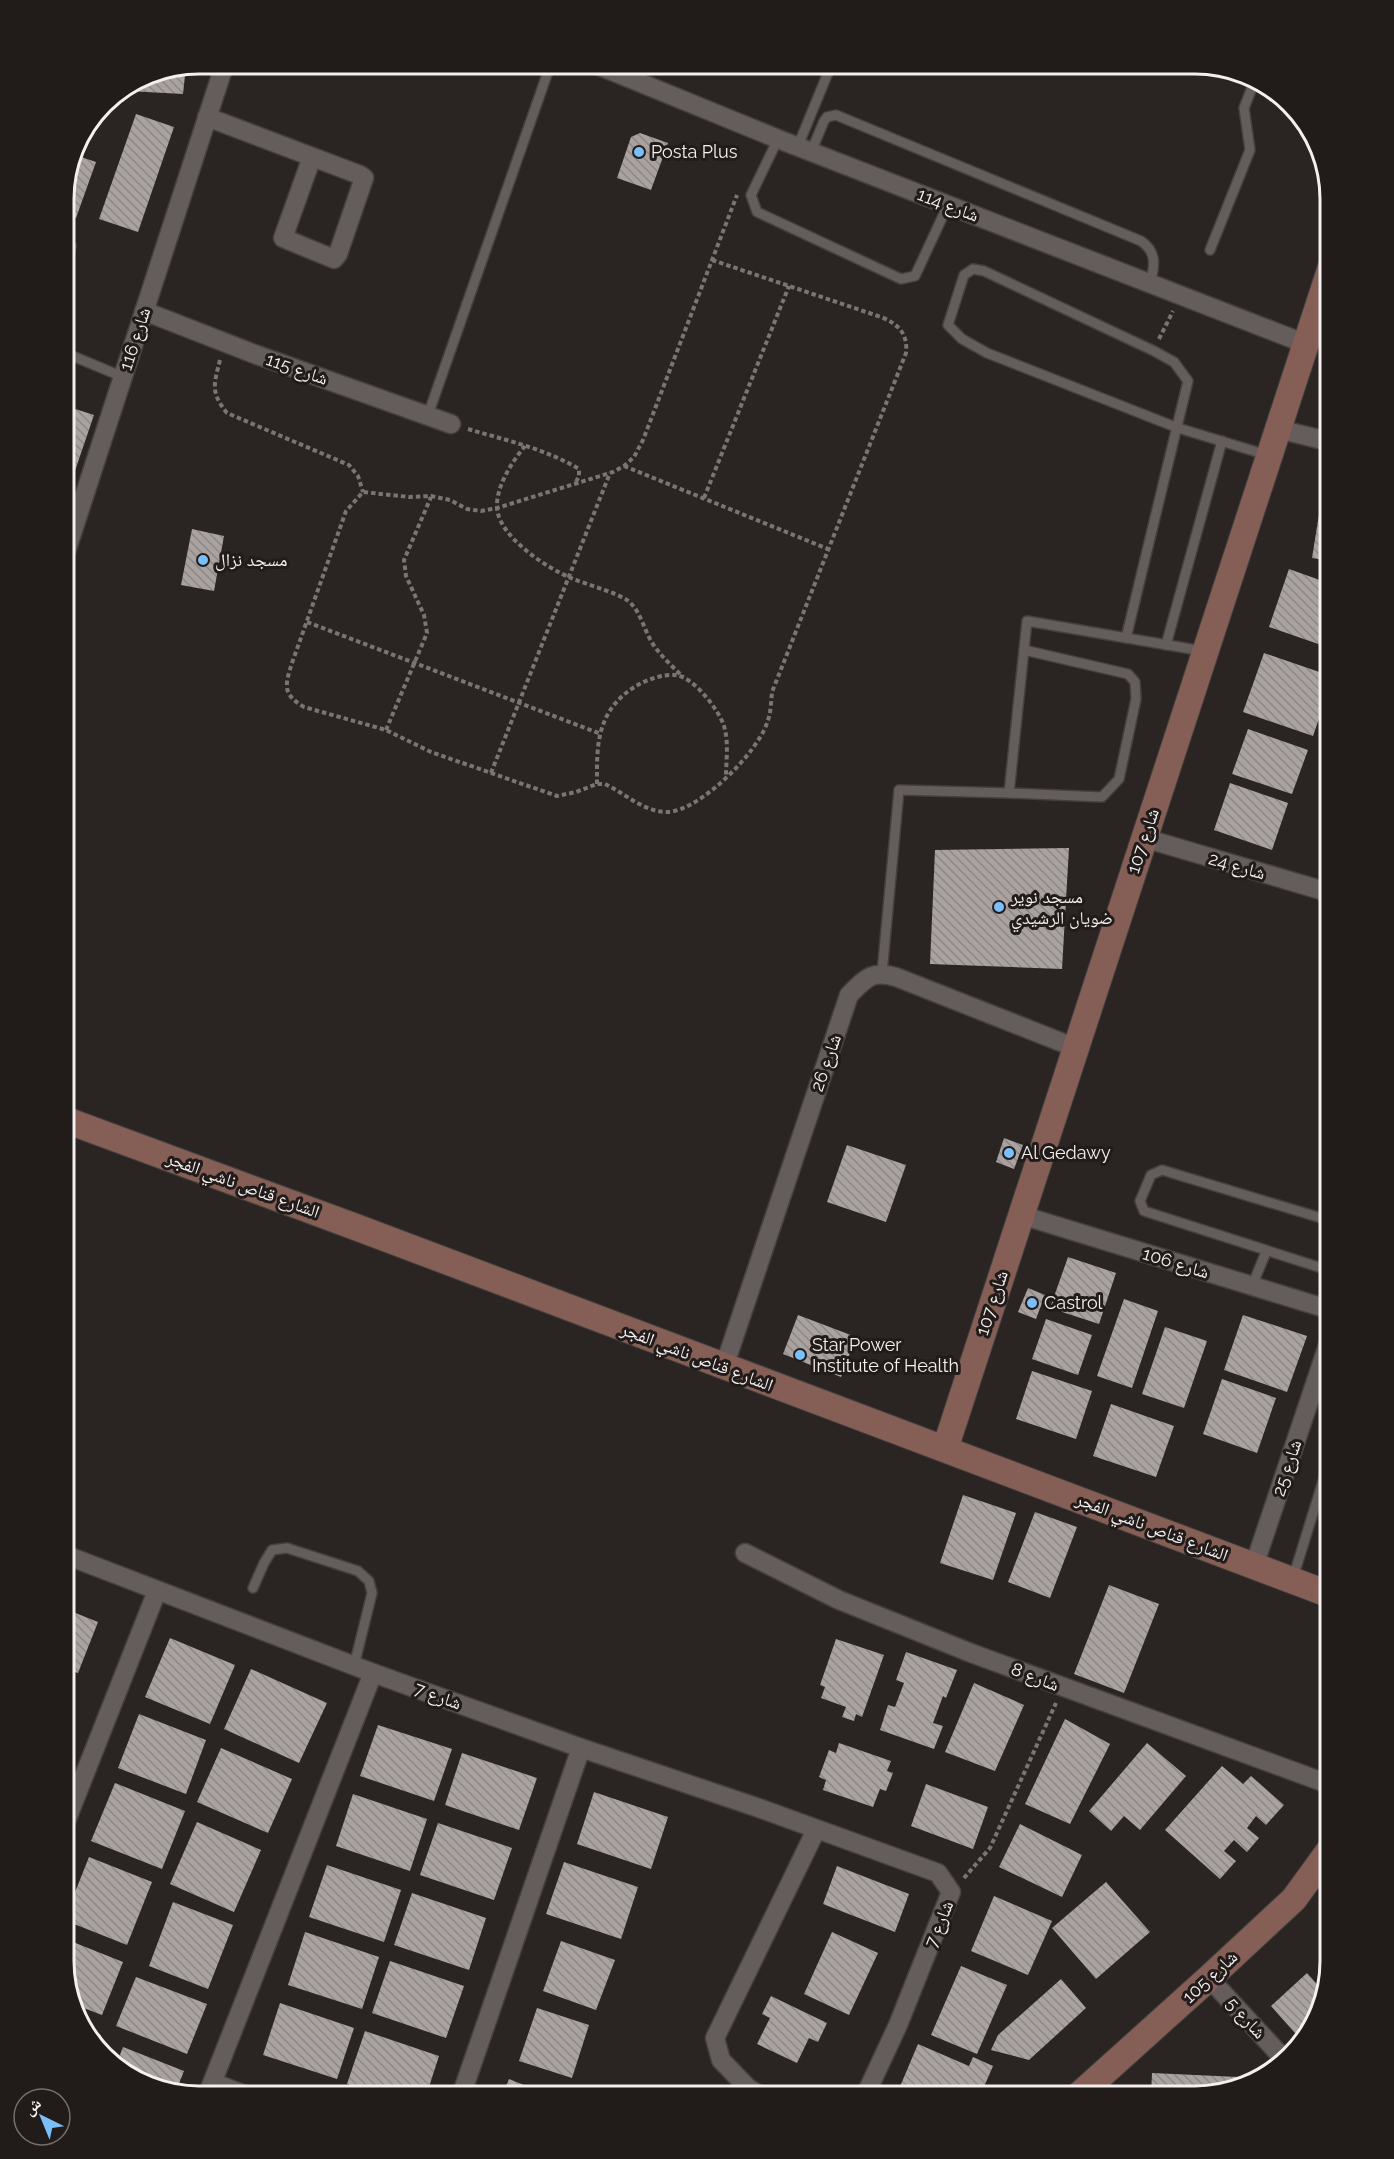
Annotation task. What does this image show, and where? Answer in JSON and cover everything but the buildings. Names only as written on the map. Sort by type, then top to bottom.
[{"type":"street","name":"شارع 116","points":[[74,528],[222,73]]},
{"type":"street","name":"شارع 114","points":[[617,73],[778,139],[1306,344]]},
{"type":"street","points":[[207,117],[312,157],[364,178],[339,254],[334,259],[283,238],[312,157]]},
{"type":"street","name":"شارع 107","points":[[945,1449],[1320,301]]},
{"type":"street","name":"شارع 115","points":[[144,311],[225,343],[451,424]]},
{"type":"street","points":[[1278,429],[1320,439]]},
{"type":"street","name":"شارع 24","points":[[1143,838],[1320,890]]},
{"type":"street","points":[[882,973],[1076,1048]]},
{"type":"street","name":"شارع 26","points":[[724,1367],[849,994],[864,979],[882,973]]},
{"type":"street","name":"الشارع قناص ناشي الفجر","points":[[73,1123],[1320,1591]]},
{"type":"street","name":"شارع 106","points":[[1021,1215],[1320,1307]]},
{"type":"street","name":"شارع 25","points":[[1254,1566],[1320,1369]]},
{"type":"street","name":"شارع 8","points":[[746,1553],[839,1600],[1063,1688],[1320,1781]]},
{"type":"street","name":"شارع 7","points":[[73,1558],[373,1673],[938,1873],[951,1892],[898,2025],[870,2086]]},
{"type":"street","points":[[73,1803],[157,1591]]},
{"type":"street","points":[[211,2085],[373,1673]]},
{"type":"street","points":[[465,2085],[581,1748]]},
{"type":"street","points":[[746,2086],[721,2060],[715,2038],[816,1830]]},
{"type":"street","name":"شارع 105","points":[[1089,2086],[1294,1899],[1320,1863]]},
{"type":"street","name":"شارع 5","points":[[1209,1978],[1279,2054]]},
{"type":"lane","points":[[428,415],[547,73]]},
{"type":"lane","points":[[805,149],[829,74]]},
{"type":"lane","points":[[1210,250],[1250,150],[1244,108],[1252,87]]},
{"type":"lane","points":[[805,149],[827,117],[832,115],[840,117],[1140,240],[1146,244],[1154,256],[1155,263],[1150,283]]},
{"type":"lane","points":[[778,139],[751,195],[757,212],[901,279],[915,276],[948,205]]},
{"type":"lane","points":[[1126,638],[1178,428],[1188,381],[1174,362],[1154,351],[994,276],[973,269],[964,275],[948,325],[962,339],[987,353],[1178,428],[1269,455]]},
{"type":"lane","points":[[74,357],[123,377]]},
{"type":"lane","points":[[1166,645],[1222,441]]},
{"type":"lane","points":[[1009,793],[1027,621],[1206,651]]},
{"type":"lane","points":[[882,973],[899,790],[1102,797],[1119,779],[1136,699],[1135,682],[1128,674],[1024,650]]},
{"type":"lane","points":[[1320,1218],[1162,1170],[1151,1175],[1140,1201],[1143,1211],[1320,1268]]},
{"type":"lane","points":[[1252,1286],[1266,1252]]},
{"type":"lane","points":[[1292,1580],[1320,1490]]},
{"type":"lane","points":[[253,1588],[272,1550],[287,1548],[358,1571],[369,1581],[372,1593],[354,1666]]},
{"type":"lane","points":[[214,2078],[232,2085]]},
{"type":"path","points":[[363,492],[409,497],[431,496],[467,509],[481,511],[575,485],[624,466],[634,457],[643,440],[741,185]]},
{"type":"path","points":[[363,492],[346,511],[286,680],[287,692],[293,700],[304,707],[386,730],[431,752],[557,796],[597,784],[605,784],[647,808],[667,812],[678,811],[691,805],[748,756],[767,724],[772,692],[906,353],[906,338],[895,323],[712,260]]},
{"type":"path","points":[[704,498],[789,286]]},
{"type":"path","points":[[1154,351],[1180,295]]},
{"type":"path","points":[[225,343],[215,386],[217,400],[227,413],[349,465],[358,476],[363,492]]},
{"type":"path","points":[[451,424],[525,447],[579,469],[575,485]]},
{"type":"path","points":[[525,447],[511,464],[502,485],[497,508],[503,525],[526,551],[568,577],[626,600],[637,611],[655,647],[683,677],[699,689],[721,718],[727,742],[726,777]]},
{"type":"path","points":[[624,466],[828,549]]},
{"type":"path","points":[[491,773],[610,473]]},
{"type":"path","points":[[386,730],[426,633],[426,624],[406,576],[404,560],[431,496]]},
{"type":"path","points":[[307,622],[601,734]]},
{"type":"path","points":[[597,784],[598,745],[605,719],[631,689],[644,681],[675,675],[683,677]]},
{"type":"path","points":[[951,1892],[990,1848],[1063,1688]]},
{"type":"place","name":"Posta Plus","points":[[639,152]]},
{"type":"place","name":"مسجد نزال","points":[[203,560]]},
{"type":"place","name":"مسجد نوير ضويان الرشيدي","points":[[999,907]]},
{"type":"place","name":"Al Gedawy","points":[[1009,1153]]},
{"type":"place","name":"Castrol","points":[[1032,1303]]},
{"type":"place","name":"Star Power Institute of Health","points":[[800,1355]]}]
